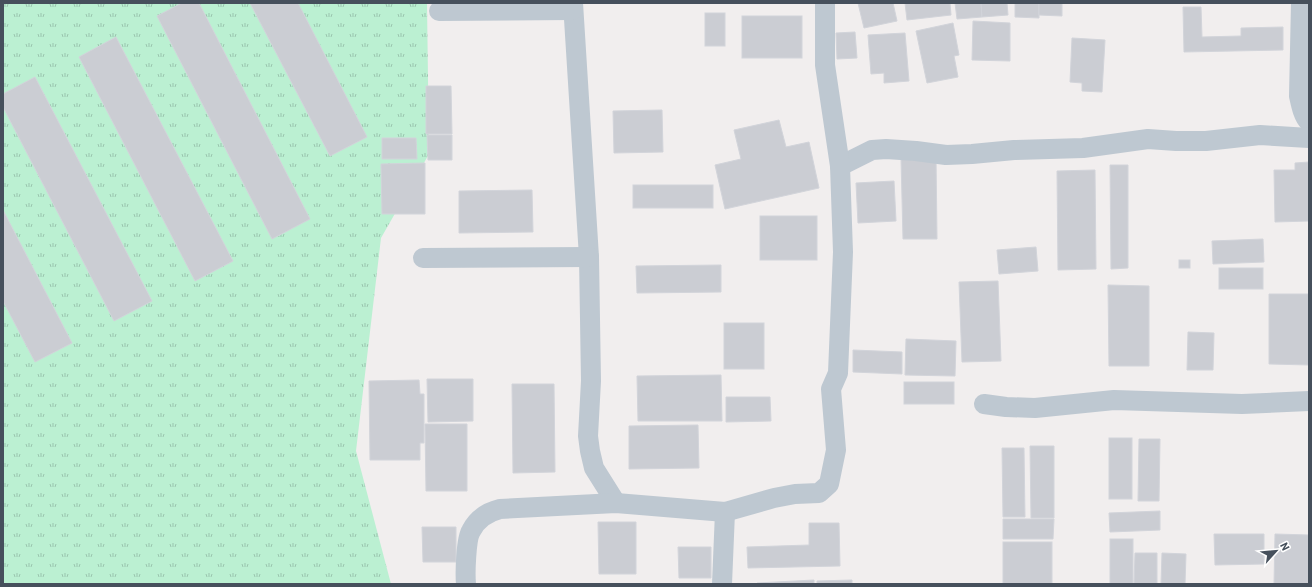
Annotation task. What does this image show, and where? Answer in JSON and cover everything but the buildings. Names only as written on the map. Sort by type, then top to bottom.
[{"type":"street","points":[[466,584],[465,568],[470,531],[482,516],[492,511],[500,509],[616,503],[725,512],[774,498],[795,494],[819,493],[829,484],[836,450],[831,389],[838,373],[841,326],[842,252],[840,166],[826,65],[825,3]]},
{"type":"street","points":[[1302,3],[1299,96],[1304,114],[1309,122]]},
{"type":"street","points":[[439,11],[573,7],[589,257],[591,381],[588,436],[594,468],[616,503]]},
{"type":"street","points":[[840,166],[872,150],[886,149],[946,155],[1014,150],[1083,148],[1148,139],[1206,141],[1260,135],[1309,138]]},
{"type":"street","points":[[423,258],[589,257]]},
{"type":"street","points":[[984,404],[1006,407],[1034,408],[1114,400],[1242,404],[1309,401]]},
{"type":"street","points":[[722,584],[725,512]]},
{"type":"green space","points":[[3,3],[427,3],[429,154],[381,238],[356,451],[391,584],[3,584]]}]
